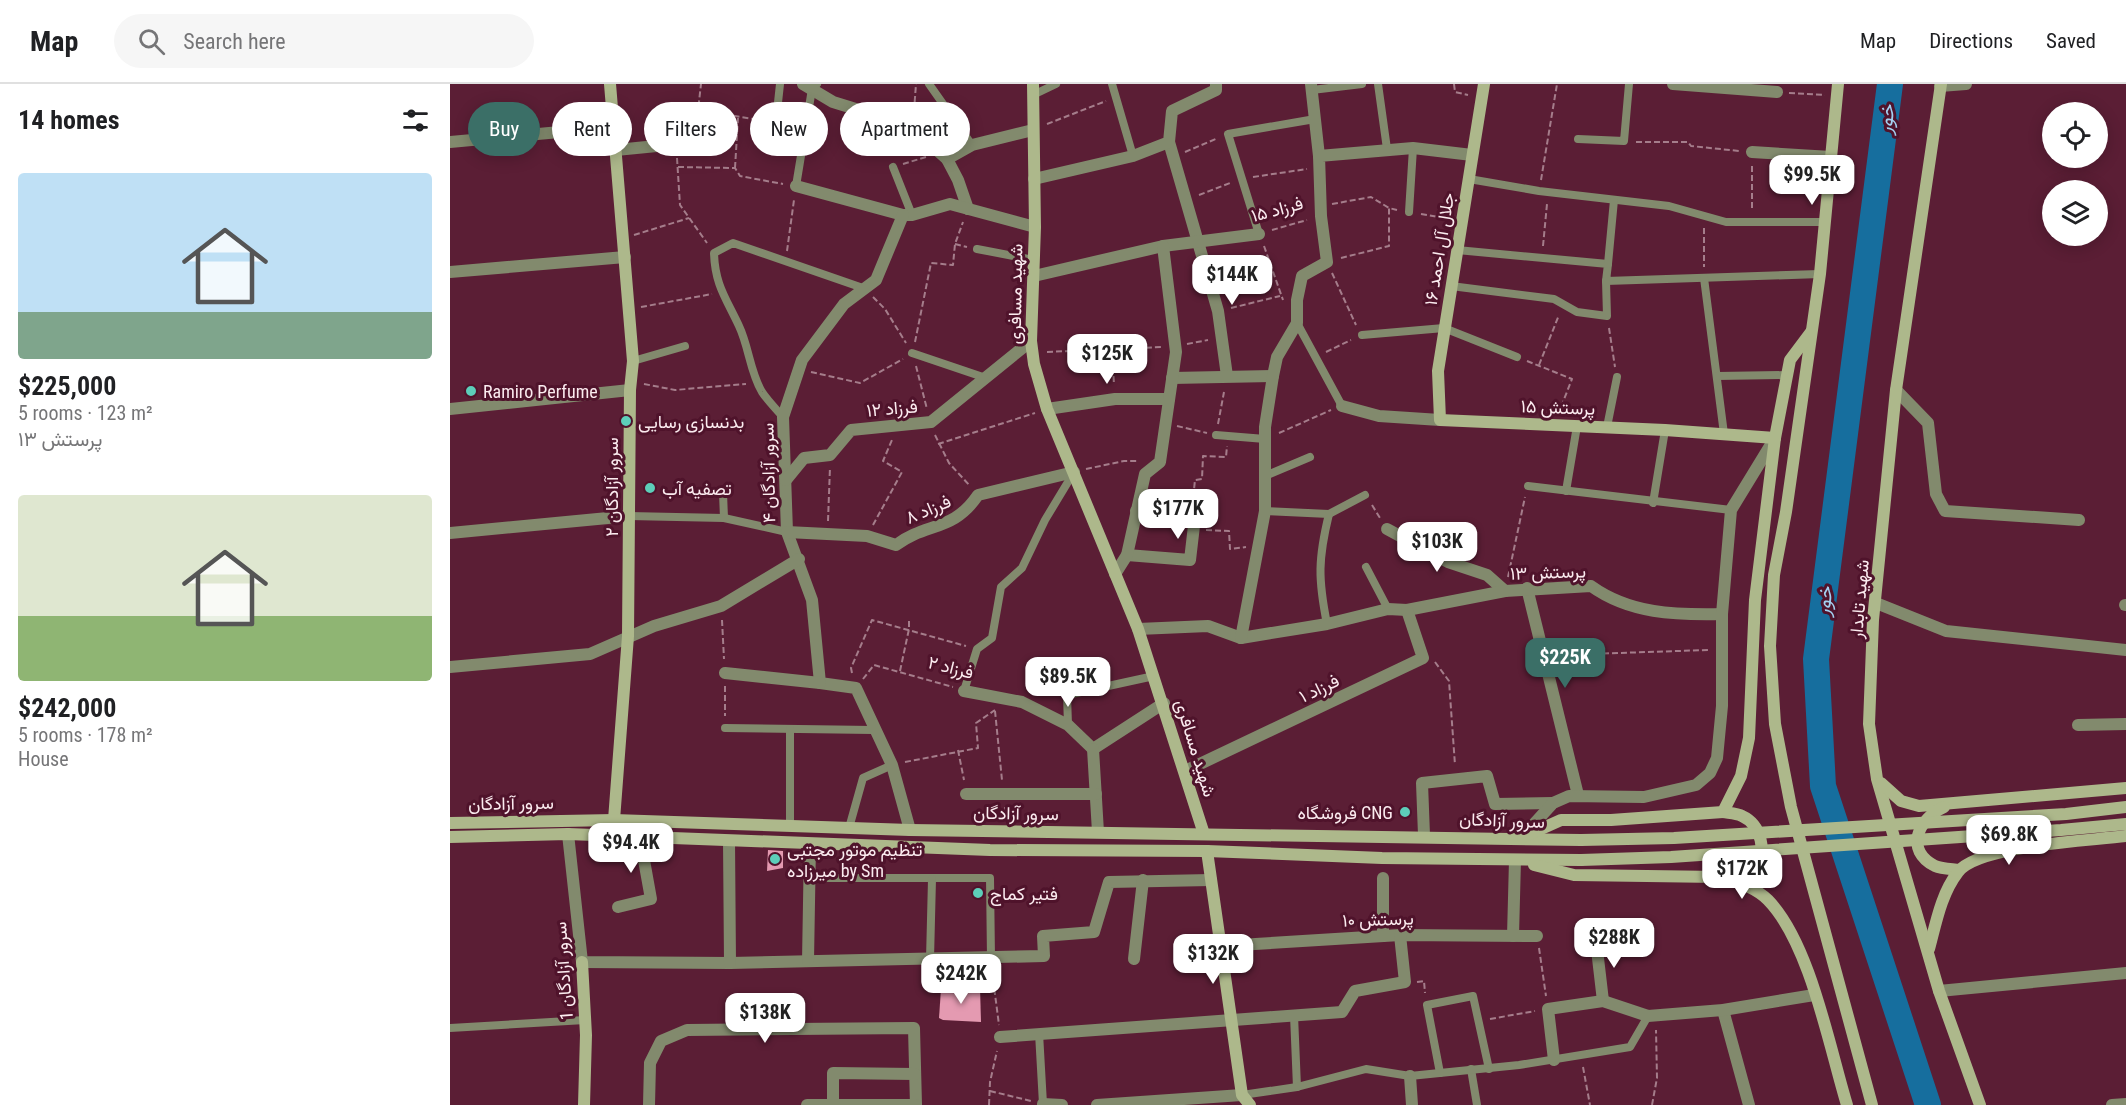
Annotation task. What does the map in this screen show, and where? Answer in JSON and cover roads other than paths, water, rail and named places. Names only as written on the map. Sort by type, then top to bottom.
[{"type":"main road","name":"سرور آزادگان ۲","points":[[610,84],[612,102]]},
{"type":"main road","name":"جلال آل احمد ۱۶","points":[[1440,420],[1438,371],[1484,84]]},
{"type":"main road","name":"شهید تابدار","points":[[1941,85],[1896,390],[1876,603],[1869,724],[1877,779],[1929,950],[1939,991],[1980,1105]]},
{"type":"main road","name":"شهید مسافری","points":[[1033,90],[1035,227],[1031,347],[1047,409],[1138,629],[1164,703],[1204,834]]},
{"type":"main road","points":[[1837,90],[1820,274],[1786,512],[1774,575],[1770,646],[1775,724],[1791,807],[1872,1105]]},
{"type":"main road","name":"سرور آزادگان ۲","points":[[614,819],[628,636],[633,361],[616,156]]},
{"type":"main road","points":[[1723,813],[1741,776],[1749,738],[1755,600],[1775,438],[1790,360],[1812,331]]},
{"type":"main road","name":"پرستش ۱۵","points":[[1440,420],[1665,430],[1775,438]]},
{"type":"main road","points":[[1877,779],[1892,795],[1910,804],[1948,805],[2126,788]]},
{"type":"main road","points":[[1948,805],[1925,819],[1918,834],[1919,847],[1924,858],[1937,867],[1959,870]]},
{"type":"main road","name":"سرور آزادگان","points":[[450,823],[614,819],[910,830],[1424,835],[1581,840],[1674,838],[2066,814],[2126,807]]},
{"type":"main road","points":[[1521,838],[1561,820],[1611,820],[1723,813],[1742,815],[1755,825],[1761,842],[1760,861],[1754,873],[1740,882]]},
{"type":"main road","name":"سرور آزادگان","points":[[450,837],[568,834],[911,847],[1581,860],[1682,856],[2126,824]]},
{"type":"main road","points":[[910,830],[911,847]]},
{"type":"main road","points":[[1929,950],[1942,904],[1959,870],[1973,861],[2014,849],[2126,836]]},
{"type":"main road","points":[[1207,851],[1246,1100]]},
{"type":"main road","points":[[1515,860],[1574,875],[1719,877],[1740,882],[1767,898],[1787,923],[1802,953],[1847,1105]]},
{"type":"main road","name":"سرور آزادگان 1","points":[[582,962],[585,1020],[584,1105]]},
{"type":"street","points":[[1216,84],[1216,90],[1172,111],[1169,142],[1218,311],[1227,376]]},
{"type":"street","points":[[1673,84],[1777,92]]},
{"type":"street","points":[[1941,85],[1966,84]]},
{"type":"street","points":[[811,86],[833,102],[840,104]]},
{"type":"street","name":"فرزاد ۱۵","points":[[1297,323],[1297,300],[1302,276],[1327,262],[1312,87]]},
{"type":"street","points":[[972,145],[1033,130]]},
{"type":"street","points":[[450,142],[552,133]]},
{"type":"street","points":[[1034,179],[1133,156],[1169,142]]},
{"type":"street","points":[[1319,156],[1413,148],[1472,155]]},
{"type":"street","points":[[1752,153],[1831,157]]},
{"type":"street","points":[[944,156],[958,180],[968,209]]},
{"type":"street","points":[[796,186],[907,215],[950,204],[994,218],[1035,227]]},
{"type":"street","name":"سرور آزادگان ۴","points":[[820,683],[812,600],[799,559],[787,532],[783,417],[802,360],[844,304],[876,280],[907,215]]},
{"type":"street","name":"فرزاد ۱۵","points":[[1034,276],[1163,246],[1259,234]]},
{"type":"street","points":[[1115,574],[1127,555],[1145,474],[1160,462],[1174,347],[1163,246]]},
{"type":"street","points":[[450,272],[624,257]]},
{"type":"street","points":[[1138,629],[1208,626],[1241,638],[1265,511],[1265,439],[1273,376],[1277,357],[1297,323]]},
{"type":"street","name":"فرزاد ۱۲","points":[[786,480],[804,458],[830,455],[851,430],[931,422],[983,377],[1031,347]]},
{"type":"street","points":[[1172,378],[1273,376]]},
{"type":"street","points":[[450,409],[631,386]]},
{"type":"street","points":[[1896,390],[1928,423],[1936,494],[1946,511],[2079,520]]},
{"type":"street","points":[[1047,409],[1114,399],[1169,399]]},
{"type":"street","name":"پرستش ۱۵","points":[[1342,406],[1398,418],[1440,420]]},
{"type":"street","points":[[1424,835],[1422,783],[1488,776],[1495,804],[1554,803],[1578,795],[1644,797],[1696,785],[1710,772],[1717,758],[1723,650],[1722,614],[1731,510],[1775,438]]},
{"type":"street","name":"فرزاد ۸","points":[[787,532],[828,532],[867,536],[896,544],[912,532],[931,530],[966,512],[978,495],[1074,472]]},
{"type":"street","points":[[1127,555],[1190,560],[1195,524],[1136,511]]},
{"type":"street","points":[[450,533],[629,516]]},
{"type":"street","points":[[1387,529],[1448,562],[1488,575],[1505,591]]},
{"type":"street","points":[[450,668],[590,654],[628,636],[721,606],[799,559]]},
{"type":"street","name":"پرستش ۱۳","points":[[1241,638],[1327,624],[1388,609],[1407,610],[1527,588],[1591,586],[1609,599],[1668,615],[1722,614]]},
{"type":"street","points":[[1527,588],[1541,656],[1578,795]]},
{"type":"street","points":[[1876,603],[1946,630],[2126,650]]},
{"type":"street","name":"فرزاد ۱","points":[[1185,771],[1423,658],[1407,610]]},
{"type":"street","points":[[725,674],[856,688],[873,730],[892,765],[910,830]]},
{"type":"street","name":"فرزاد ۲","points":[[964,691],[1022,702],[1068,725],[1093,749]]},
{"type":"street","points":[[1098,832],[1093,749],[1164,703]]},
{"type":"street","points":[[2078,725],[2126,724]]},
{"type":"street","points":[[966,794],[1096,794]]},
{"type":"street","points":[[1521,838],[1554,803]]},
{"type":"street","name":"سرور آزادگان 1","points":[[568,834],[582,962]]},
{"type":"street","points":[[618,907],[651,898],[640,838]]},
{"type":"street","points":[[729,841],[730,963]]},
{"type":"street","points":[[808,961],[810,844]]},
{"type":"street","points":[[1513,936],[1515,860]]},
{"type":"street","points":[[1383,878],[1383,936]]},
{"type":"street","points":[[1134,959],[1143,880]]},
{"type":"street","points":[[582,962],[730,963],[1044,956],[1043,936],[1094,932],[1109,882],[1211,880]]},
{"type":"street","points":[[1000,1037],[1233,1018],[1342,1012],[1355,991],[1405,982],[1400,935]]},
{"type":"street","name":"پرستش ۱۰","points":[[1222,946],[1400,935],[1537,936]]},
{"type":"street","points":[[1596,941],[1603,1001]]},
{"type":"street","points":[[1939,991],[2126,973]]},
{"type":"street","points":[[1554,1060],[1548,1009],[1603,1001],[1651,1015],[1723,1010],[1814,995]]},
{"type":"street","points":[[1723,1010],[1749,1105]]},
{"type":"street","points":[[649,1105],[650,1063],[661,1041],[687,1030],[914,1028],[916,1105],[807,1105]]},
{"type":"street","points":[[833,1105],[833,1073],[915,1074]]},
{"type":"street","points":[[1410,1076],[1412,1105]]},
{"type":"street","points":[[1097,1105],[1246,1100]]},
{"type":"street","points":[[1043,1104],[1062,1105]]},
{"type":"street","points":[[2112,1105],[2126,1104]]},
{"type":"lane","points":[[778,102],[780,84]]},
{"type":"lane","points":[[929,84],[972,145]]},
{"type":"lane","points":[[1033,90],[1056,84]]},
{"type":"lane","points":[[1112,84],[1133,156]]},
{"type":"lane","points":[[1312,87],[1362,84]]},
{"type":"lane","points":[[1378,84],[1387,149]]},
{"type":"lane","points":[[1578,139],[1624,141],[1629,84]]},
{"type":"lane","points":[[796,186],[811,86]]},
{"type":"lane","points":[[1259,234],[1228,134],[1315,119]]},
{"type":"lane","points":[[1409,212],[1413,148]]},
{"type":"lane","points":[[893,167],[907,215]]},
{"type":"lane","points":[[1469,179],[1544,192],[1669,206],[1726,222],[1825,222]]},
{"type":"lane","points":[[1451,286],[1554,299],[1577,312],[1607,316],[1606,280],[1614,200]]},
{"type":"lane","points":[[783,417],[757,383],[740,328],[721,293],[715,274],[714,253],[733,243],[786,259],[863,288]]},
{"type":"lane","points":[[977,249],[1034,260]]},
{"type":"lane","points":[[1457,250],[1608,264]]},
{"type":"lane","points":[[1606,280],[1820,274]]},
{"type":"lane","points":[[1704,278],[1724,434]]},
{"type":"lane","points":[[1297,323],[1342,406]]},
{"type":"lane","points":[[1362,335],[1444,328],[1517,357]]},
{"type":"lane","points":[[633,361],[685,346]]},
{"type":"lane","points":[[912,353],[983,377]]},
{"type":"lane","points":[[1717,376],[1787,375]]},
{"type":"lane","points":[[1607,428],[1617,377]]},
{"type":"lane","points":[[1566,491],[1577,426]]},
{"type":"lane","points":[[1653,503],[1665,430]]},
{"type":"lane","points":[[1216,435],[1265,439]]},
{"type":"lane","points":[[1265,476],[1310,457]]},
{"type":"lane","points":[[964,691],[977,649],[992,638],[1001,587],[1022,568],[1045,519],[1074,472]]},
{"type":"lane","points":[[1528,486],[1653,503],[1731,510]]},
{"type":"lane","points":[[723,494],[724,518]]},
{"type":"lane","points":[[1265,511],[1329,514],[1365,495]]},
{"type":"lane","points":[[1327,624],[1320,588],[1320,551],[1329,514]]},
{"type":"lane","points":[[629,516],[724,518],[787,532]]},
{"type":"lane","points":[[1366,567],[1388,609]]},
{"type":"lane","points":[[1068,725],[1067,695],[1154,676]]},
{"type":"lane","points":[[725,728],[873,730]]},
{"type":"lane","points":[[790,729],[790,825]]},
{"type":"lane","points":[[849,828],[863,778],[892,765]]},
{"type":"lane","points":[[810,878],[990,878],[990,959]]},
{"type":"lane","points":[[930,959],[932,879]]},
{"type":"lane","points":[[1440,1073],[1427,1005],[1473,996],[1489,1069]]},
{"type":"lane","points":[[1294,1015],[1298,1087]]},
{"type":"lane","points":[[1246,1100],[1366,1069],[1410,1076],[1489,1069],[1630,1047],[1651,1015]]},
{"type":"lane","points":[[450,1028],[585,1020]]},
{"type":"lane","points":[[1039,1034],[1043,1104]]},
{"type":"lane","points":[[1471,1069],[1477,1105]]},
{"type":"waterway","name":"خور","points":[[1890,84],[1816,659],[1823,786],[1928,1105]]},
{"type":"place","name":"Ramiro Perfume","points":[[471,391]]},
{"type":"place","name":"بدنسازی رسایی","points":[[626,421]]},
{"type":"place","name":"تصفیه آب","points":[[650,488]]},
{"type":"place","name":"فروشگاه CNG","points":[[1405,812]]},
{"type":"place","name":"تنظیم موتور مجتبی میرزاده by Sm","points":[[775,859]]},
{"type":"place","name":"فتیر کماج","points":[[978,893]]}]
